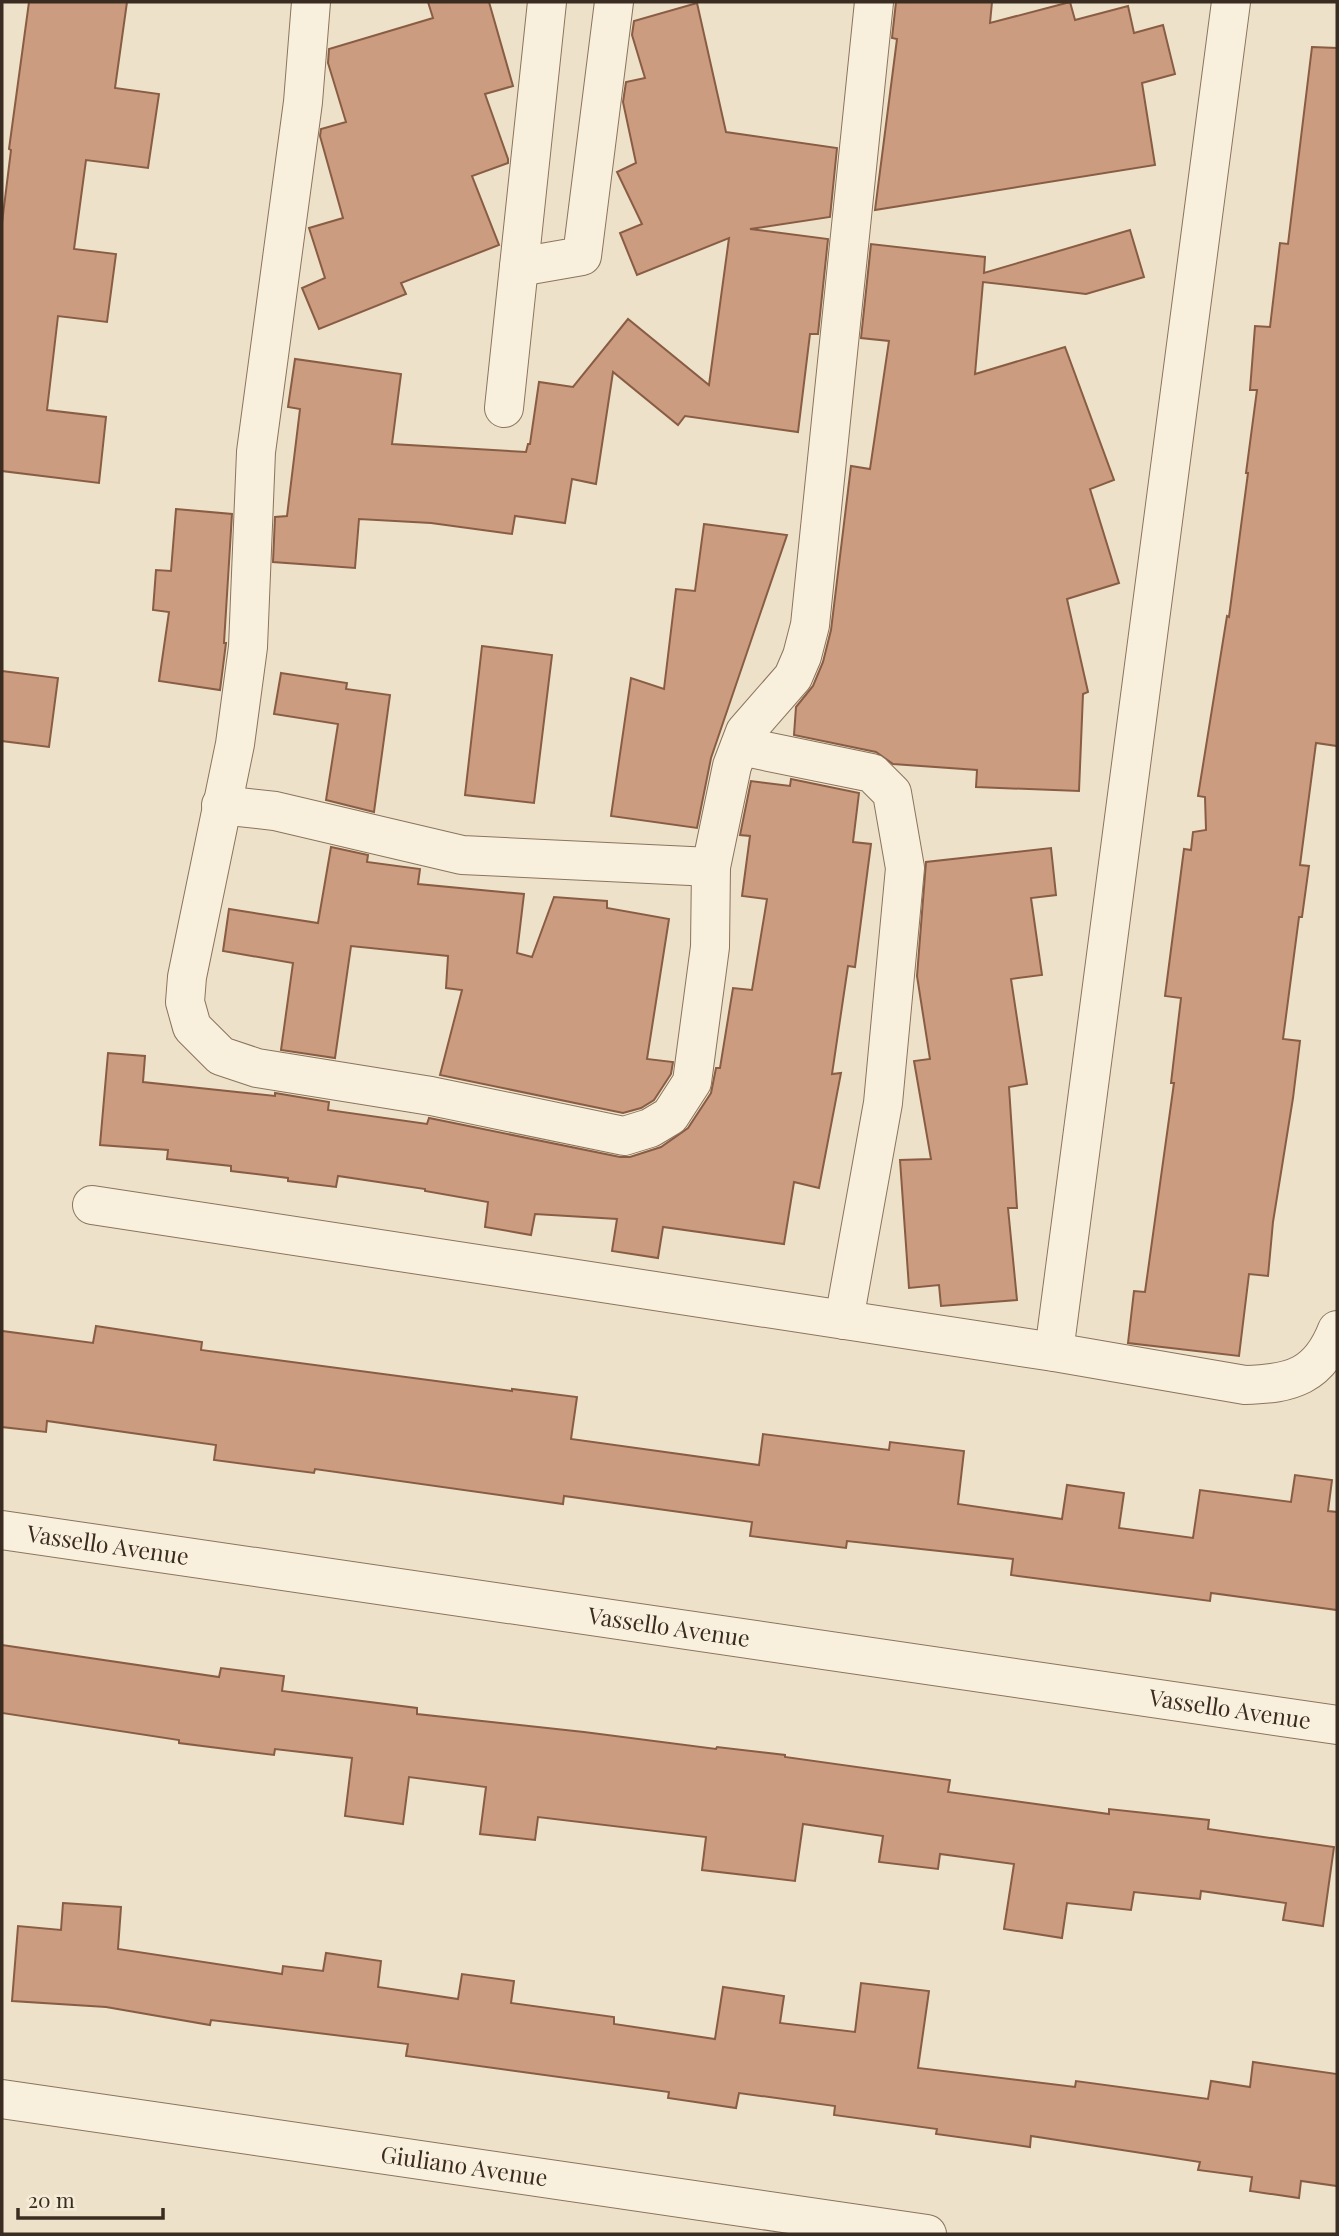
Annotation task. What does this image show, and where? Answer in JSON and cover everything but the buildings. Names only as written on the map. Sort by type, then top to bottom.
[{"type":"street","points":[[311,2],[303,102],[256,452],[247,647],[235,744],[187,977],[185,1002],[192,1027],[221,1056],[257,1068],[431,1097],[625,1136],[650,1128],[670,1116],[692,1082],[710,947],[711,867],[732,766],[745,732],[793,677],[810,625],[874,2]]},
{"type":"street","points":[[504,408],[547,2]]},
{"type":"street","points":[[519,267],[582,256],[614,2]]},
{"type":"street","points":[[1054,1352],[1231,2]]},
{"type":"street","points":[[740,746],[872,773],[892,793],[905,868],[904,882],[883,1102],[844,1320]]},
{"type":"street","points":[[221,805],[275,811],[462,855],[711,867]]},
{"type":"street","points":[[92,1205],[1054,1352],[1245,1385],[1271,1385],[1296,1378],[1315,1366],[1329,1350],[1337,1330]]},
{"type":"street","name":"Vassello Avenue","points":[[2,1530],[1337,1725]]},
{"type":"street","name":"Giuliano Avenue","points":[[2,2099],[926,2234]]}]
